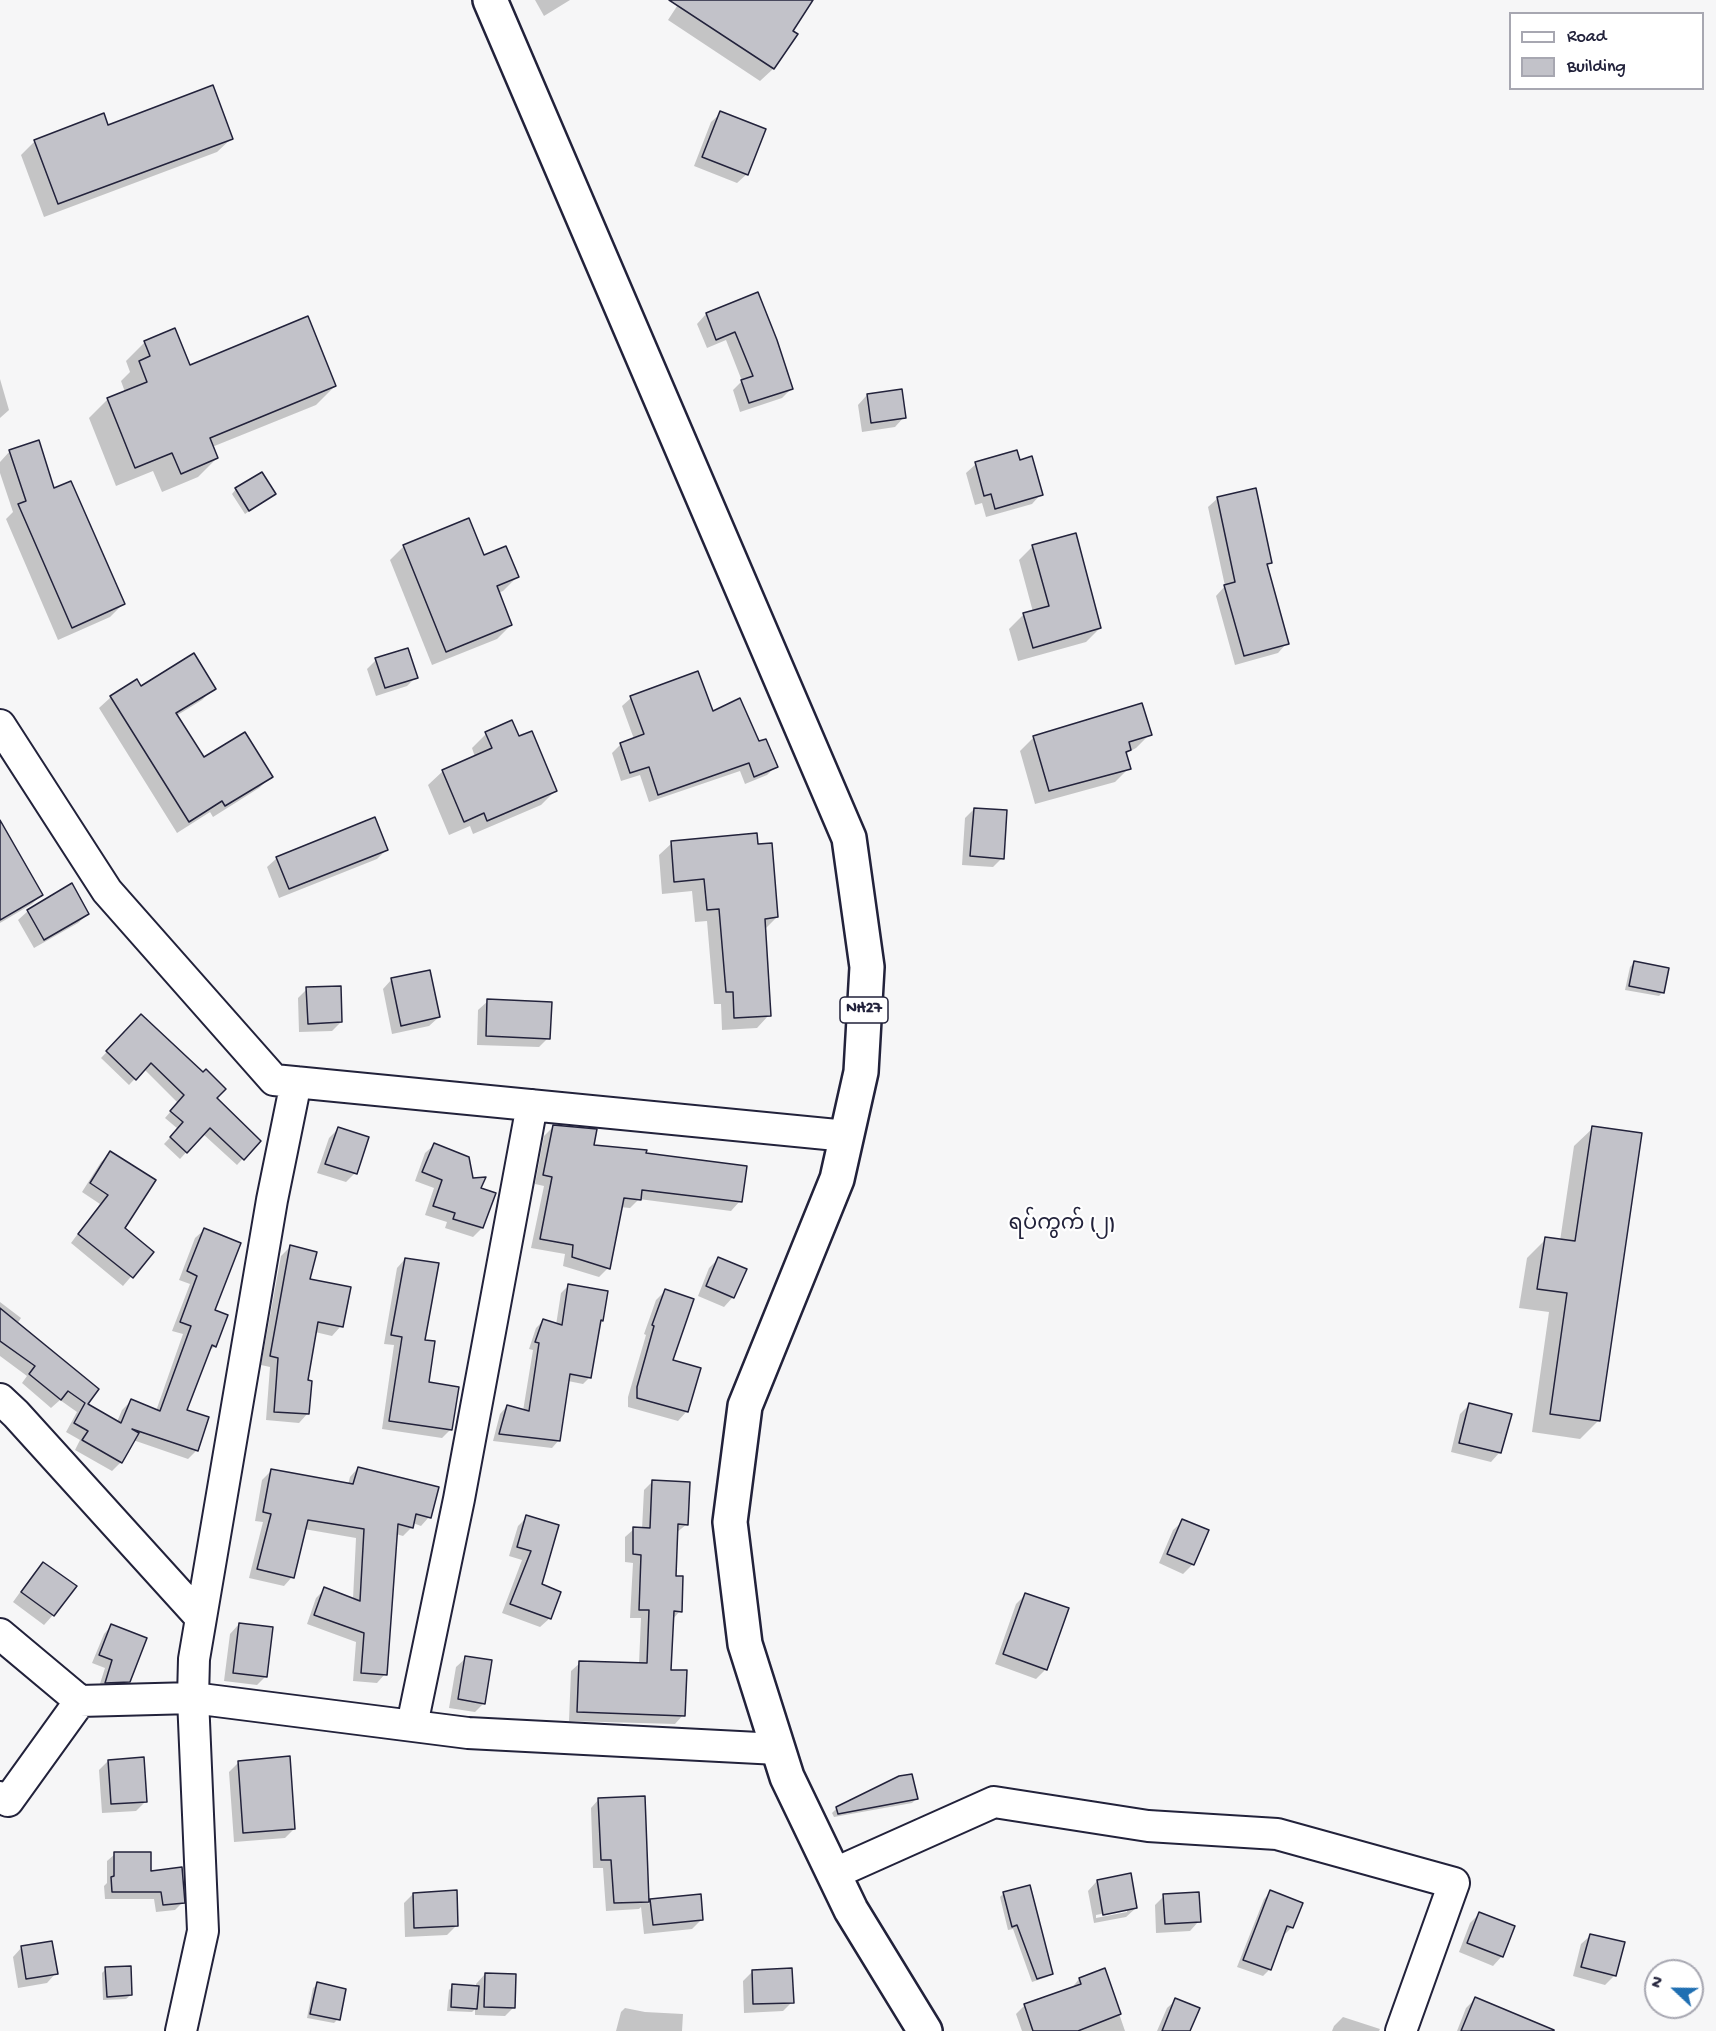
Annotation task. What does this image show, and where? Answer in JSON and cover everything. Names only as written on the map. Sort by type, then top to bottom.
[{"type":"highway","name":"NH27","points":[[490,0],[849,838],[867,967],[861,1072],[837,1179],[745,1406],[730,1522],[745,1644],[787,1777],[851,1910],[925,2031]]},
{"type":"street","points":[[0,725],[107,891],[274,1080],[847,1136]]},
{"type":"street","points":[[181,2031],[203,1931],[193,1698],[194,1659],[272,1200],[296,1082]]},
{"type":"street","points":[[412,1725],[459,1499],[532,1105]]},
{"type":"street","points":[[0,1399],[201,1618]]},
{"type":"street","points":[[0,1634],[80,1701],[193,1698],[468,1733],[778,1749]]},
{"type":"street","points":[[0,1797],[8,1801],[80,1701]]},
{"type":"street","points":[[834,1874],[994,1802],[1148,1826],[1277,1834],[1454,1883],[1401,2031]]},
{"type":"building","points":[[669,0],[813,0],[793,31],[798,34],[774,69]]},
{"type":"building","points":[[213,85],[233,139],[58,204],[34,140],[104,113],[108,125]]},
{"type":"building","points":[[720,111],[766,129],[748,175],[702,157]]},
{"type":"building","points":[[758,292],[793,389],[749,403],[741,380],[753,376],[735,332],[716,340],[706,313]]},
{"type":"building","points":[[308,316],[336,386],[210,438],[218,458],[181,474],[172,453],[135,468],[107,398],[147,382],[139,361],[150,356],[144,341],[175,328],[190,365]]},
{"type":"building","points":[[902,389],[906,418],[871,423],[867,394]]},
{"type":"building","points":[[39,440],[54,488],[71,481],[125,604],[72,628],[18,504],[26,501],[9,450]]},
{"type":"building","points":[[1017,450],[1020,460],[1032,456],[1043,495],[995,509],[991,494],[984,496],[975,462]]},
{"type":"building","points":[[262,472],[276,494],[249,511],[235,488]]},
{"type":"building","points":[[1256,488],[1272,563],[1267,564],[1289,644],[1244,656],[1224,585],[1235,582],[1217,497]]},
{"type":"building","points":[[469,518],[484,555],[506,546],[519,577],[497,586],[512,625],[446,652],[403,545]]},
{"type":"building","points":[[1076,533],[1101,628],[1033,648],[1023,613],[1049,606],[1032,545]]},
{"type":"building","points":[[408,648],[418,678],[385,688],[375,658]]},
{"type":"building","points":[[194,653],[216,689],[176,713],[204,757],[245,732],[273,777],[225,806],[222,801],[189,822],[110,696],[137,679],[141,686]]},
{"type":"building","points":[[698,671],[713,711],[740,698],[759,741],[766,739],[778,767],[754,777],[749,763],[658,795],[649,767],[630,773],[620,743],[644,734],[630,696]]},
{"type":"building","points":[[1142,703],[1152,735],[1129,742],[1131,750],[1126,752],[1131,769],[1049,791],[1033,736]]},
{"type":"building","points":[[512,720],[519,736],[532,731],[557,791],[487,821],[484,813],[464,822],[442,770],[492,748],[485,732]]},
{"type":"building","points":[[974,808],[1007,810],[1004,859],[970,856]]},
{"type":"building","points":[[375,817],[388,850],[289,889],[276,857]]},
{"type":"building","points":[[0,820],[43,895],[0,920]]},
{"type":"building","points":[[757,833],[758,844],[772,843],[778,917],[765,919],[771,1016],[734,1018],[733,992],[726,992],[719,909],[707,910],[704,879],[674,882],[671,841]]},
{"type":"building","points":[[72,883],[89,914],[44,940],[27,910]]},
{"type":"building","points":[[1634,961],[1669,968],[1664,993],[1629,986]]},
{"type":"building","points":[[430,970],[440,1017],[401,1026],[391,978]]},
{"type":"building","points":[[341,986],[342,1022],[308,1024],[306,987]]},
{"type":"building","points":[[487,999],[552,1002],[550,1039],[486,1036]]},
{"type":"building","points":[[141,1014],[203,1072],[206,1069],[226,1089],[217,1098],[261,1141],[244,1160],[210,1128],[187,1153],[170,1137],[183,1122],[170,1111],[184,1095],[151,1063],[136,1080],[106,1051]]},
{"type":"building","points":[[553,1125],[597,1129],[594,1145],[647,1150],[646,1153],[747,1166],[742,1202],[642,1190],[641,1200],[624,1198],[610,1269],[572,1257],[573,1245],[540,1239],[552,1177],[543,1175]]},
{"type":"building","points":[[1592,1126],[1642,1133],[1600,1421],[1550,1414],[1567,1293],[1537,1289],[1545,1237],[1575,1241]]},
{"type":"building","points":[[338,1127],[369,1137],[357,1174],[325,1164]]},
{"type":"building","points":[[434,1143],[469,1157],[473,1178],[486,1177],[481,1188],[496,1193],[483,1228],[453,1219],[455,1213],[433,1206],[442,1180],[422,1172]]},
{"type":"building","points":[[110,1151],[156,1180],[125,1228],[154,1252],[133,1278],[78,1234],[108,1195],[90,1183]]},
{"type":"building","points":[[204,1228],[241,1243],[215,1310],[228,1315],[216,1347],[212,1345],[187,1410],[209,1417],[198,1451],[132,1429],[139,1433],[122,1463],[82,1440],[88,1431],[74,1423],[85,1403],[68,1391],[61,1400],[29,1374],[35,1366],[0,1341],[0,1308],[99,1389],[88,1404],[121,1423],[131,1399],[160,1411],[191,1326],[180,1322],[197,1276],[187,1271]]},
{"type":"building","points":[[290,1245],[317,1252],[310,1279],[351,1287],[343,1327],[318,1322],[308,1380],[312,1381],[309,1414],[274,1412],[278,1358],[270,1356]]},
{"type":"building","points":[[718,1257],[747,1269],[734,1298],[706,1286]]},
{"type":"building","points":[[405,1258],[439,1263],[425,1340],[435,1341],[429,1382],[459,1387],[452,1430],[389,1421],[402,1337],[391,1335]]},
{"type":"building","points":[[568,1284],[608,1291],[591,1378],[570,1374],[560,1441],[499,1434],[507,1405],[529,1411],[539,1343],[535,1342],[543,1319],[562,1325]]},
{"type":"building","points":[[665,1289],[694,1299],[673,1360],[701,1368],[688,1412],[637,1398],[637,1387],[654,1326],[652,1325]]},
{"type":"building","points":[[1469,1403],[1512,1414],[1501,1453],[1459,1443]]},
{"type":"building","points":[[358,1467],[439,1487],[431,1518],[416,1514],[413,1528],[398,1524],[387,1675],[361,1673],[364,1633],[314,1615],[324,1587],[360,1601],[364,1529],[308,1520],[294,1578],[257,1569],[271,1514],[263,1512],[271,1469],[353,1484]]},
{"type":"building","points":[[652,1480],[690,1482],[688,1525],[678,1524],[676,1576],[683,1576],[682,1612],[674,1611],[671,1670],[687,1670],[685,1716],[577,1712],[579,1661],[647,1663],[649,1610],[639,1610],[641,1555],[633,1554],[633,1527],[650,1528]]},
{"type":"building","points":[[526,1515],[559,1525],[542,1584],[561,1592],[551,1619],[510,1604],[531,1551],[517,1547]]},
{"type":"building","points":[[1182,1519],[1209,1530],[1194,1565],[1167,1554]]},
{"type":"building","points":[[43,1562],[77,1586],[54,1616],[21,1592]]},
{"type":"building","points":[[1025,1593],[1069,1608],[1047,1670],[1003,1654]]},
{"type":"building","points":[[239,1623],[273,1627],[267,1677],[233,1673]]},
{"type":"building","points":[[111,1624],[147,1638],[130,1682],[105,1683],[112,1660],[99,1655]]},
{"type":"building","points":[[465,1656],[492,1660],[485,1704],[458,1699]]},
{"type":"building","points":[[290,1756],[295,1829],[243,1833],[238,1761]]},
{"type":"building","points":[[144,1757],[147,1802],[111,1804],[108,1760]]},
{"type":"building","points":[[912,1774],[918,1799],[838,1814],[836,1807],[899,1776]]},
{"type":"building","points":[[645,1796],[649,1902],[614,1903],[611,1860],[601,1860],[598,1798]]},
{"type":"building","points":[[114,1852],[151,1852],[151,1871],[182,1867],[185,1903],[163,1905],[161,1892],[112,1892]]},
{"type":"building","points":[[1131,1873],[1137,1908],[1103,1915],[1097,1880]]},
{"type":"building","points":[[1030,1885],[1053,1974],[1037,1979],[1017,1925],[1012,1927],[1003,1892]]},
{"type":"building","points":[[457,1890],[458,1926],[414,1928],[413,1893]]},
{"type":"building","points":[[1270,1890],[1303,1903],[1293,1928],[1287,1926],[1271,1970],[1243,1960]]},
{"type":"building","points":[[1199,1892],[1201,1922],[1165,1924],[1163,1894]]},
{"type":"building","points":[[701,1894],[703,1920],[653,1925],[650,1899]]},
{"type":"building","points":[[1479,1912],[1515,1926],[1503,1957],[1467,1943]]},
{"type":"building","points":[[1590,1934],[1625,1942],[1616,1976],[1581,1967]]},
{"type":"building","points":[[52,1941],[58,1974],[26,1979],[21,1946]]},
{"type":"building","points":[[131,1966],[132,1995],[107,1997],[105,1967]]},
{"type":"building","points":[[792,1968],[794,2003],[753,2004],[752,1970]]},
{"type":"building","points":[[1105,1968],[1121,2014],[1078,2031],[1033,2031],[1024,2004],[1081,1984],[1079,1978]]},
{"type":"building","points":[[485,1973],[516,1974],[515,2008],[484,2007]]},
{"type":"building","points":[[317,1982],[346,1989],[340,2020],[310,2014]]},
{"type":"building","points":[[452,1984],[479,1986],[477,2009],[451,2007]]},
{"type":"building","points":[[1475,1997],[1554,2030],[1554,2031],[1461,2031]]},
{"type":"building","points":[[1175,1998],[1200,2008],[1190,2031],[1162,2031]]},
{"type":"district","name":"ရပ်ကွက် (၂)","points":[[1062,1226]]}]
